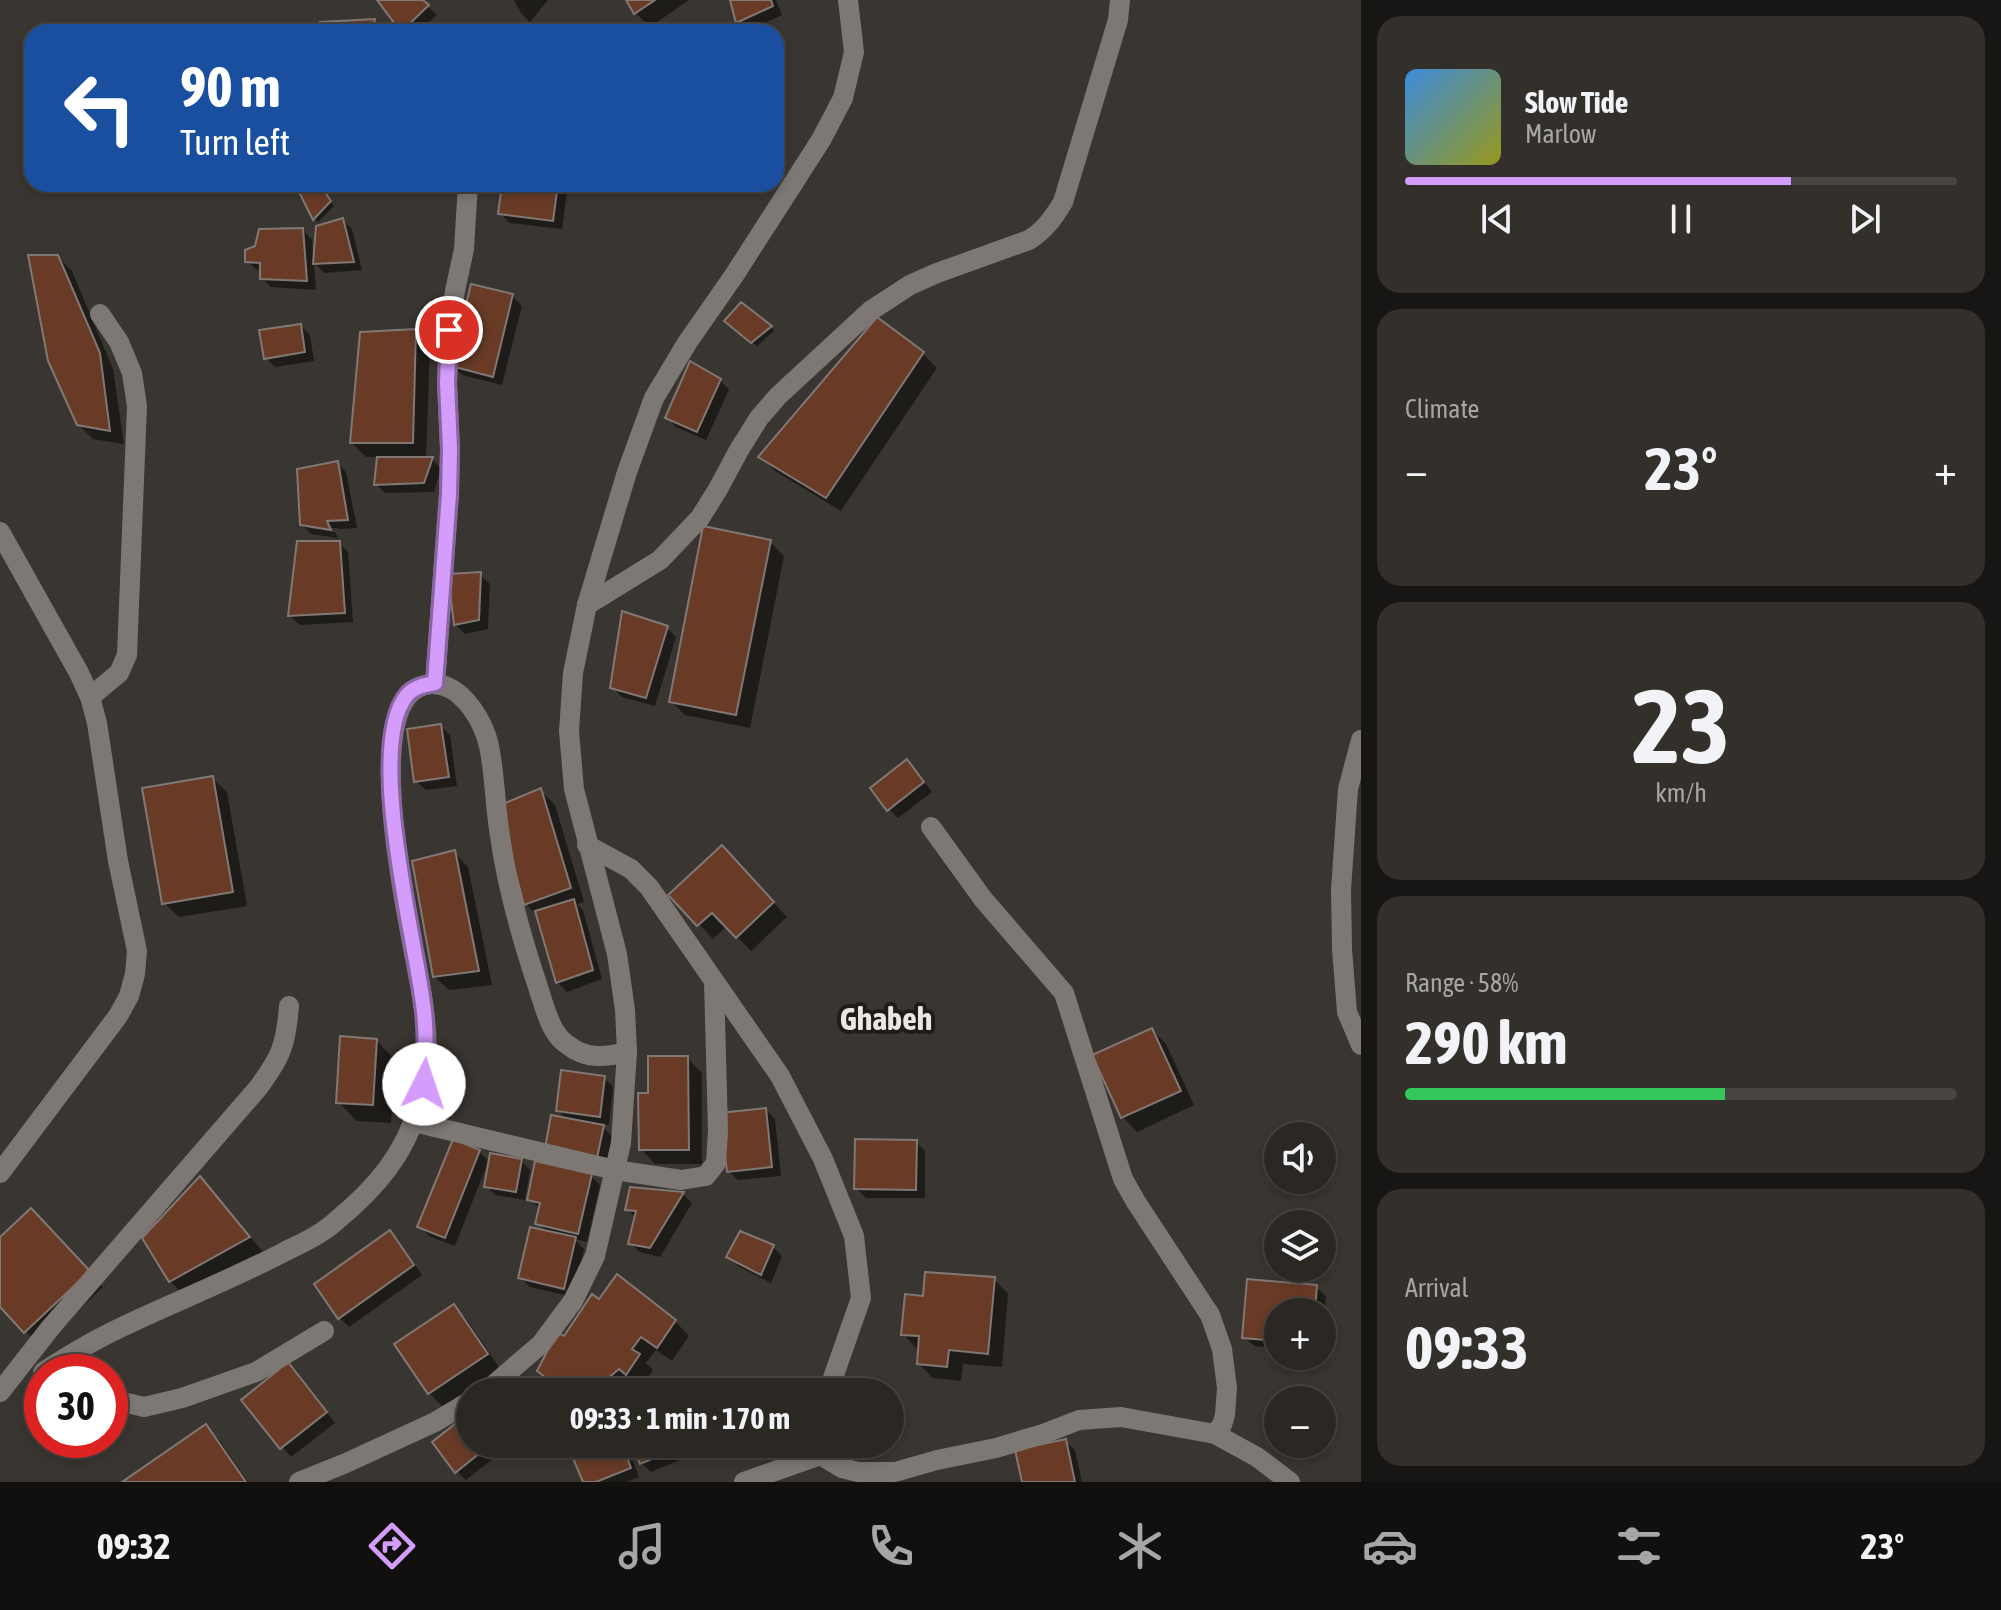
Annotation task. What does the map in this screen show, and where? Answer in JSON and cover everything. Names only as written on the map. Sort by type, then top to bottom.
[{"type":"street","points":[[501,1378],[541,1344],[573,1301],[595,1256],[621,1143],[627,1052],[625,1010],[617,954],[574,789],[569,731],[573,673],[587,605],[627,472],[654,398],[821,140],[843,98],[854,52],[848,0]]},
{"type":"street","points":[[587,605],[660,560],[700,518],[759,418],[778,396],[870,311],[910,285],[1029,240],[1052,220],[1063,202],[1118,20],[1120,0]]},
{"type":"street","points":[[435,683],[449,494],[449,330],[464,249],[468,192]]},
{"type":"street","points":[[90,697],[119,673],[127,655],[137,406],[132,373],[119,342],[100,314]]},
{"type":"street","points":[[0,532],[90,697],[137,951],[129,996],[118,1016],[0,1173]]},
{"type":"street","points":[[72,1354],[124,1326],[252,1269],[324,1231],[373,1188],[397,1158],[414,1122],[424,1084],[427,1044],[392,808],[390,762],[399,708],[408,693],[419,686],[435,683],[453,689],[481,723],[489,744],[500,837],[512,896],[527,955],[555,1032],[569,1046],[587,1055],[608,1057],[627,1052]]},
{"type":"street","points":[[1361,740],[1348,789],[1341,890],[1347,1012],[1361,1045]]},
{"type":"street","points":[[931,827],[983,899],[1064,993],[1123,1179],[1210,1315],[1222,1349],[1227,1388],[1225,1415],[1215,1434]]},
{"type":"street","points":[[587,845],[631,869],[649,887],[780,1076],[823,1159],[854,1236],[861,1298],[833,1378]]},
{"type":"street","points":[[1341,890],[1361,902]]},
{"type":"street","points":[[414,1122],[615,1170],[681,1180],[706,1176],[716,1163],[718,1131],[714,981]]},
{"type":"street","points":[[0,1392],[51,1327],[276,1064],[287,1036],[289,1006]]},
{"type":"street","points":[[128,1403],[144,1407],[182,1398],[256,1372],[324,1331]]},
{"type":"street","points":[[0,1400],[24,1386]]},
{"type":"street","points":[[299,1482],[435,1422],[456,1409]]},
{"type":"street","points":[[830,1458],[834,1464],[858,1472],[895,1472],[996,1448],[1079,1420],[1121,1417],[1215,1434],[1257,1457],[1290,1482]]},
{"type":"street","points":[[744,1482],[801,1458]]},
{"type":"building","points":[[377,0],[423,0],[429,5],[409,24],[395,24]]},
{"type":"building","points":[[626,0],[655,0],[634,14]]},
{"type":"building","points":[[730,0],[771,0],[773,6],[736,23]]},
{"type":"building","points":[[375,19],[374,24],[320,22]]},
{"type":"building","points":[[299,192],[325,192],[331,201],[313,220]]},
{"type":"building","points":[[501,192],[557,192],[553,221],[498,214]]},
{"type":"building","points":[[343,218],[354,262],[313,264],[316,226]]},
{"type":"building","points":[[303,228],[307,281],[260,279],[260,263],[245,262],[245,250],[255,246],[259,229]]},
{"type":"building","points":[[28,255],[58,255],[100,353],[110,431],[77,425],[48,361]]},
{"type":"building","points":[[471,284],[513,294],[493,377],[451,366]]},
{"type":"building","points":[[741,302],[772,326],[751,343],[724,321]]},
{"type":"building","points":[[877,317],[924,352],[826,498],[758,457]]},
{"type":"building","points":[[301,324],[305,352],[264,359],[259,330]]},
{"type":"building","points":[[416,329],[413,443],[350,443],[360,332]]},
{"type":"building","points":[[690,361],[721,379],[697,432],[665,418]]},
{"type":"building","points":[[377,457],[433,457],[424,483],[374,485]]},
{"type":"building","points":[[338,461],[348,520],[327,521],[331,530],[300,525],[297,469]]},
{"type":"building","points":[[703,526],[771,540],[736,715],[669,702]]},
{"type":"building","points":[[297,541],[340,541],[345,613],[288,616]]},
{"type":"building","points":[[481,572],[479,620],[454,625],[448,574]]},
{"type":"building","points":[[622,611],[668,626],[646,698],[610,688]]},
{"type":"building","points":[[441,724],[449,777],[414,782],[407,729]]},
{"type":"building","points":[[907,759],[924,782],[887,811],[870,788]]},
{"type":"building","points":[[213,776],[233,892],[162,904],[142,788]]},
{"type":"building","points":[[541,788],[571,888],[524,905],[498,806]]},
{"type":"building","points":[[722,845],[774,902],[736,938],[712,913],[697,926],[668,895]]},
{"type":"building","points":[[455,850],[479,971],[433,977],[412,861]]},
{"type":"building","points":[[574,899],[593,970],[556,983],[535,911]]},
{"type":"building","points":[[1152,1028],[1181,1091],[1121,1118],[1092,1055]]},
{"type":"building","points":[[340,1036],[377,1039],[373,1105],[336,1103]]},
{"type":"building","points":[[648,1056],[688,1056],[689,1150],[639,1150],[638,1093],[648,1093]]},
{"type":"building","points":[[561,1070],[605,1076],[600,1117],[556,1111]]},
{"type":"building","points":[[766,1108],[772,1167],[727,1172],[720,1113]]},
{"type":"building","points":[[551,1115],[604,1125],[597,1158],[545,1148]]},
{"type":"building","points":[[453,1139],[480,1150],[445,1238],[417,1227]]},
{"type":"building","points":[[855,1139],[917,1140],[916,1190],[854,1189]]},
{"type":"building","points":[[490,1153],[522,1159],[516,1192],[484,1187]]},
{"type":"building","points":[[535,1161],[592,1174],[578,1234],[535,1224],[540,1203],[527,1200]]},
{"type":"building","points":[[200,1176],[250,1237],[169,1282],[142,1238]]},
{"type":"building","points":[[630,1187],[684,1192],[650,1248],[628,1244],[636,1211],[625,1210]]},
{"type":"building","points":[[31,1208],[90,1271],[24,1333],[0,1307],[0,1237]]},
{"type":"building","points":[[530,1227],[576,1237],[564,1289],[518,1278]]},
{"type":"building","points":[[390,1230],[414,1265],[338,1319],[314,1284]]},
{"type":"building","points":[[740,1231],[774,1245],[761,1275],[726,1257]]},
{"type":"building","points":[[925,1272],[995,1277],[988,1354],[949,1350],[947,1367],[917,1364],[919,1336],[901,1335],[905,1294],[923,1296]]},
{"type":"building","points":[[617,1274],[676,1320],[657,1348],[641,1337],[632,1349],[640,1354],[626,1375],[619,1369],[608,1378],[546,1378],[537,1371],[557,1332],[564,1336],[592,1294],[599,1299]]},
{"type":"building","points":[[1247,1279],[1317,1285],[1316,1298],[1264,1298],[1264,1340],[1242,1338]]},
{"type":"building","points":[[454,1304],[488,1354],[428,1394],[394,1344]]},
{"type":"building","points":[[288,1362],[327,1412],[280,1449],[241,1400]]},
{"type":"building","points":[[456,1423],[456,1458],[474,1458],[455,1473],[432,1442]]},
{"type":"building","points":[[206,1424],[246,1482],[122,1482]]},
{"type":"building","points":[[1066,1439],[1075,1482],[1022,1482],[1015,1450]]},
{"type":"building","points":[[573,1458],[627,1458],[631,1468],[596,1482],[583,1482]]},
{"type":"building","points":[[638,1458],[655,1458],[640,1464]]},
{"type":"district","name":"Ghabeh","points":[[886,1018]]},
{"type":"route","points":[[424,1084],[427,1044],[423,1004],[399,861],[390,762],[399,708],[408,693],[419,686],[435,683],[449,494],[449,330]]}]
